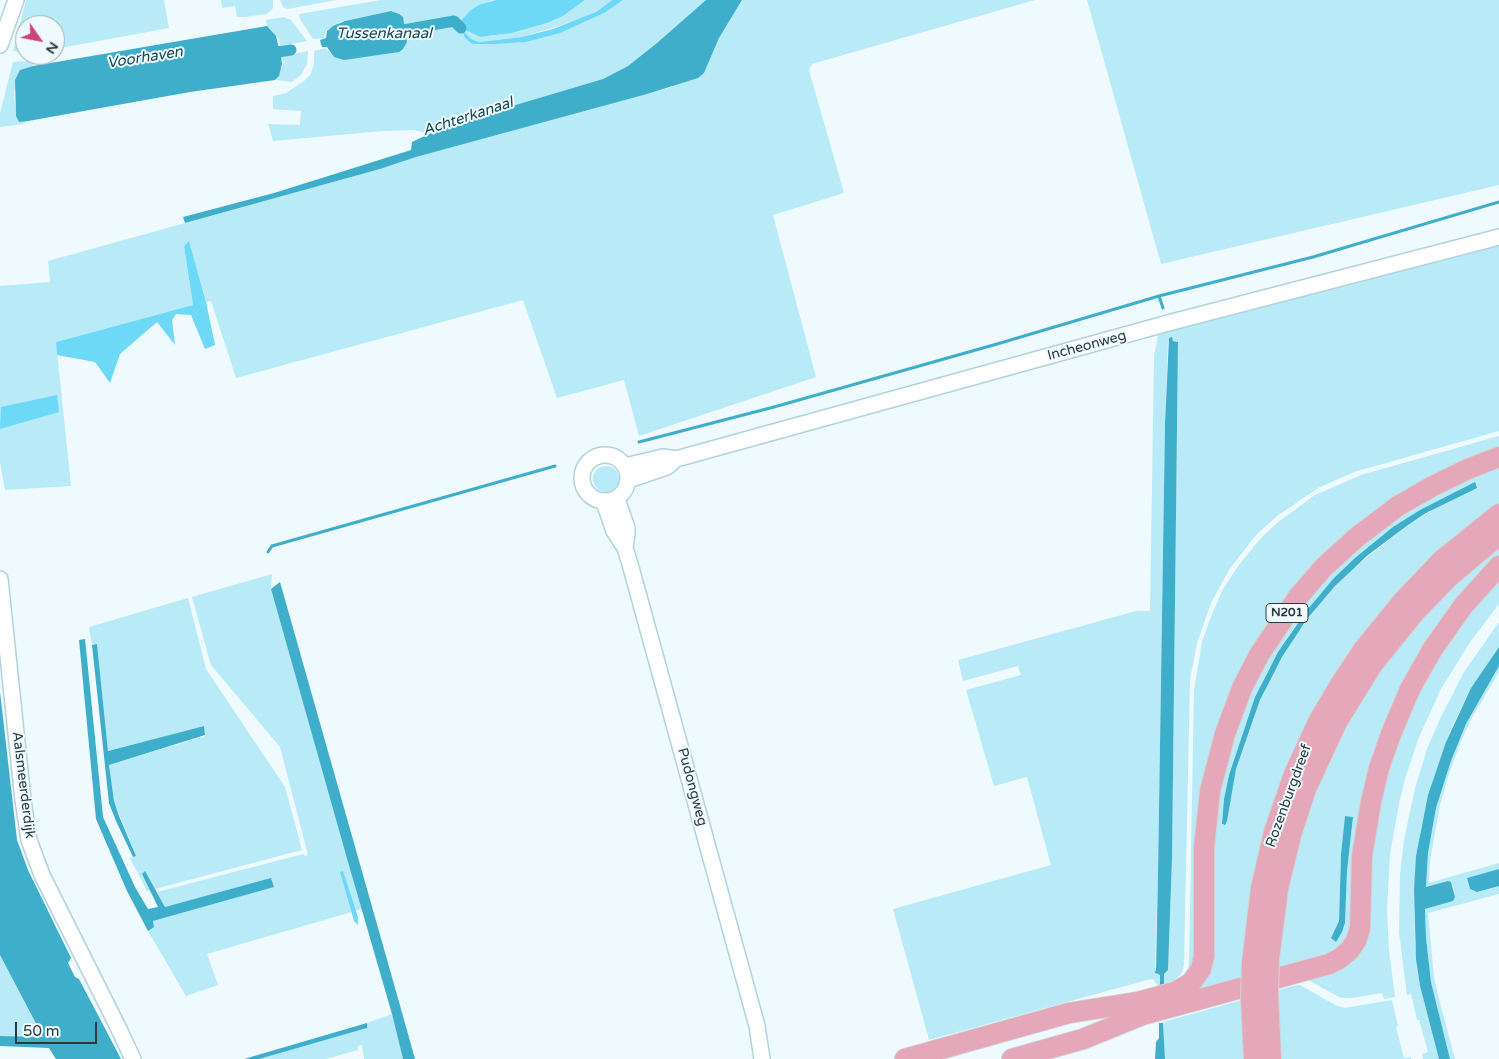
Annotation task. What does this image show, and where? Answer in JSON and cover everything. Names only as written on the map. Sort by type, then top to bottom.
[{"type":"highway","name":"N201","points":[[905,1059],[1070,1013],[1126,1005],[1155,998],[1184,988],[1195,980],[1201,969],[1204,956],[1204,848],[1210,791],[1224,734],[1250,672],[1271,636],[1298,597],[1341,551],[1371,525],[1398,506],[1433,486],[1499,457]]},
{"type":"highway","name":"Rozenburgdreef","points":[[1254,1059],[1261,961],[1261,888],[1274,832],[1294,774],[1320,720],[1357,658],[1402,602],[1448,555],[1499,514]]},
{"type":"highway","name":"Rozenburgdreef","points":[[1261,961],[1291,835],[1306,789],[1338,722],[1373,664],[1415,612],[1449,577],[1499,535]]},
{"type":"highway","points":[[1012,1059],[1083,1039],[1142,1015],[1329,964],[1346,955],[1358,936],[1362,856],[1371,802],[1385,749],[1401,708],[1421,669],[1447,628],[1475,592],[1499,566]]},
{"type":"highway","name":"Rozenburgdreef","points":[[1259,996],[1271,1059]]},
{"type":"street","points":[[0,45],[16,0]]},
{"type":"street","name":"Incheonweg","points":[[627,473],[663,457],[676,459],[1172,322],[1499,237]]},
{"type":"street","points":[[599,456],[614,456],[627,473],[627,488],[611,500],[592,497],[583,486],[582,479],[586,465],[599,456]]},
{"type":"street","name":"Pudongweg","points":[[611,500],[614,531],[625,548],[757,1026],[762,1059]]},
{"type":"street","name":"Aalsmeerderdijk","points":[[0,579],[23,800],[29,840],[42,875],[133,1059]]},
{"type":"street","name":"Pudongweg","points":[[757,1026],[774,1059]]},
{"type":"shaded area","points":[[26,0],[164,0],[169,28],[65,47],[65,15],[22,15]]},
{"type":"shaded area","points":[[221,0],[273,0],[273,8],[267,14],[237,17],[235,6],[222,8]]},
{"type":"shaded area","points":[[280,0],[336,0],[288,9],[283,7]]},
{"type":"shaded area","points":[[381,0],[496,0],[490,1],[461,28],[465,38],[472,44],[526,42],[606,12],[623,0],[706,0],[628,66],[603,79],[455,123],[430,134],[414,130],[383,131],[273,141],[268,124],[300,125],[301,111],[273,109],[273,96],[286,93],[311,74],[314,63],[314,51],[326,48],[334,57],[395,12],[391,11],[340,22],[326,31],[324,38],[313,39],[300,19],[299,14]]},
{"type":"shaded area","points":[[496,0],[585,0],[563,16],[547,23],[512,33],[480,37],[461,28],[459,23],[471,10],[479,5]]},
{"type":"shaded area","points":[[585,0],[612,0],[596,12],[575,21],[522,37],[479,42],[471,39],[461,28],[480,37],[512,33],[547,23],[563,16]]},
{"type":"shaded area","points":[[612,0],[623,0],[606,12],[560,33],[526,42],[472,44],[465,38],[461,28],[471,39],[479,42],[522,37],[553,29],[596,12]]},
{"type":"shaded area","points":[[742,0],[1035,0],[812,64],[809,70],[844,193],[773,215],[816,377],[639,436],[624,380],[557,398],[523,300],[236,378],[211,301],[206,302],[189,242],[184,246],[193,305],[56,342],[71,486],[5,490],[0,462],[0,286],[50,282],[48,261],[672,87],[704,73],[719,38]]},
{"type":"shaded area","points":[[1087,0],[1499,0],[1499,185],[1161,264]]},
{"type":"shaded area","points":[[284,17],[291,20],[307,41],[280,46],[279,39],[267,26],[266,20]]},
{"type":"shaded area","points":[[308,51],[307,64],[301,75],[292,82],[276,80],[284,63],[282,57]]},
{"type":"shaded area","points":[[13,62],[15,62],[15,65],[33,65],[20,70],[14,93],[16,116],[19,122],[27,121],[23,124],[0,127],[0,113]]},
{"type":"shaded area","points":[[189,241],[206,302],[215,345],[205,349],[191,315],[176,314],[172,320],[175,345],[157,322],[120,354],[110,383],[95,362],[57,355],[56,342],[193,305],[184,246]]},
{"type":"shaded area","points":[[1499,243],[1499,431],[1354,472],[1318,488],[1277,516],[1255,536],[1229,570],[1211,603],[1197,643],[1190,680],[1184,964],[1182,973],[1175,980],[1158,986],[1153,979],[1147,980],[929,1040],[893,909],[1051,865],[1027,777],[994,786],[966,690],[1021,675],[1018,666],[963,681],[958,660],[1136,611],[1150,611],[1154,356],[1158,336],[1162,332]],"holes":[[[1171,337],[1173,341],[1178,342],[1172,859],[1168,970],[1164,974],[1163,984],[1160,984],[1160,974],[1155,968],[1165,423],[1168,342]]]},
{"type":"shaded area","points":[[57,395],[59,412],[0,429],[1,407]]},
{"type":"shaded area","points":[[1499,436],[1499,454],[1342,546],[1226,718],[1198,963],[1187,974],[1189,962],[1194,690],[1202,642],[1223,589],[1239,565],[1261,538],[1277,523],[1315,495],[1361,475]]},
{"type":"shaded area","points":[[1499,461],[1499,507],[1321,706],[1277,943],[1301,824],[1346,719],[1413,623],[1499,543],[1499,562],[1401,699],[1356,923],[1337,955],[1164,999],[1190,990],[1226,740],[1293,609],[1384,520]],"holes":[[[1444,503],[1408,525],[1350,571],[1322,600],[1294,638],[1271,676],[1260,700],[1236,769],[1225,825],[1222,825],[1224,799],[1229,775],[1255,697],[1294,627],[1319,595],[1420,510]],[[1345,816],[1353,817],[1347,871],[1345,923],[1344,928],[1331,938],[1339,921],[1341,854]]]},
{"type":"shaded area","points":[[606,466],[615,470],[619,479],[615,488],[606,492],[597,488],[593,479],[597,470]]},
{"type":"shaded area","points":[[1499,571],[1499,604],[1470,642],[1441,689],[1419,737],[1405,779],[1390,854],[1387,909],[1389,950],[1395,997],[1384,999],[1382,993],[1341,998],[1306,979],[1344,960],[1367,846],[1410,697]]},
{"type":"shaded area","points":[[272,574],[271,589],[362,909],[207,954],[218,985],[186,996],[148,931],[154,927],[153,921],[273,887],[271,879],[165,907],[157,892],[303,854],[305,856],[308,855],[280,747],[211,665],[192,597]]},
{"type":"shaded area","points":[[188,598],[206,669],[285,787],[302,850],[155,889],[145,872],[142,875],[150,890],[147,891],[130,858],[136,856],[114,801],[109,765],[205,736],[204,726],[108,751],[97,644],[92,645],[89,627]]},
{"type":"shaded area","points":[[1499,622],[1499,647],[1471,688],[1451,729],[1434,777],[1421,828],[1414,890],[1415,945],[1420,986],[1439,1059],[1423,1059],[1422,1054],[1428,1052],[1419,1020],[1417,1020],[1411,994],[1407,995],[1399,932],[1400,874],[1404,840],[1415,788],[1427,749],[1440,719],[1464,672]]},
{"type":"shaded area","points":[[1499,666],[1499,672],[1474,714],[1461,741],[1449,774],[1440,805],[1430,861],[1429,883],[1499,863],[1499,869],[1467,878],[1470,889],[1477,892],[1499,886],[1499,894],[1428,913],[1434,977],[1455,1059],[1450,1059],[1431,982],[1425,909],[1453,901],[1454,889],[1451,882],[1448,881],[1426,888],[1428,853],[1436,808],[1451,761],[1466,724]]},
{"type":"shaded area","points":[[343,871],[358,917],[358,925],[354,921],[340,872]]},
{"type":"shaded area","points":[[0,955],[43,1038],[0,1036]]},
{"type":"shaded area","points":[[1300,985],[1337,1006],[1345,1008],[1392,1000],[1398,1026],[1396,1027],[1404,1058],[1411,1057],[1411,1059],[1165,1059],[1163,1022]]},
{"type":"shaded area","points":[[392,1014],[403,1059],[364,1059],[362,1045],[358,1046],[358,1050],[326,1059],[259,1059],[367,1028],[367,1023]]},
{"type":"water","points":[[706,0],[742,0],[719,38],[704,73],[698,78],[647,94],[185,223],[183,217],[274,193],[411,150],[412,142],[455,123],[603,79],[628,66]]},
{"type":"water","name":"Tussenkanaal","points":[[391,11],[403,17],[407,42],[399,52],[344,60],[334,57],[327,47],[322,47],[320,40],[326,38],[327,31],[333,26],[345,21]]},
{"type":"water","points":[[267,26],[276,36],[279,48],[286,46],[288,54],[281,55],[282,64],[279,76],[275,80],[190,92],[19,122],[16,116],[15,80],[20,70],[39,65],[65,65],[65,61]]},
{"type":"water","points":[[1172,337],[1173,341],[1178,342],[1172,859],[1168,970],[1164,974],[1164,984],[1160,985],[1160,975],[1154,972],[1156,971],[1158,873],[1165,423],[1169,338]]},
{"type":"water","points":[[1475,482],[1477,488],[1426,513],[1368,555],[1335,586],[1307,619],[1282,657],[1260,700],[1236,769],[1227,821],[1225,825],[1222,824],[1224,799],[1229,775],[1255,697],[1278,652],[1307,610],[1334,578],[1393,527],[1420,510]]},
{"type":"water","points":[[280,582],[415,1059],[403,1059],[392,1014],[271,589]]},
{"type":"water","points":[[85,639],[103,817],[135,887],[148,909],[158,907],[142,874],[145,871],[165,907],[271,878],[274,887],[153,921],[154,927],[148,931],[127,891],[96,819],[79,640]]},
{"type":"water","points":[[97,644],[108,751],[204,726],[205,735],[109,765],[114,801],[136,856],[133,857],[109,803],[92,645]]},
{"type":"water","points":[[1499,647],[1499,666],[1466,724],[1451,761],[1436,808],[1428,853],[1426,887],[1448,881],[1451,882],[1455,897],[1453,901],[1425,909],[1431,982],[1450,1059],[1439,1059],[1420,986],[1416,959],[1414,890],[1416,856],[1428,795],[1446,742],[1471,688]]},
{"type":"water","points":[[0,692],[17,840],[28,870],[71,958],[68,963],[75,977],[79,979],[121,1059],[56,1059],[49,1048],[0,1046],[0,1036],[43,1037],[0,955]]},
{"type":"water","points":[[1345,816],[1353,817],[1347,871],[1345,923],[1336,942],[1331,938],[1339,921],[1341,854]]},
{"type":"water","points":[[1499,869],[1499,886],[1477,892],[1470,889],[1467,878]]},
{"type":"water","points":[[367,1023],[367,1028],[259,1059],[244,1059]]},
{"type":"water","points":[[1159,1023],[1163,1023],[1165,1059],[1155,1059],[1156,1042],[1159,1038]]},
{"type":"waterway","points":[[392,32],[454,21],[461,28]]},
{"type":"waterway","name":"Voorhaven","points":[[271,53],[291,50]]},
{"type":"waterway","points":[[639,442],[774,407],[1159,296],[1313,257],[1499,202]]},
{"type":"waterway","points":[[1159,296],[1163,308]]},
{"type":"waterway","points":[[268,552],[272,546],[555,466]]},
{"type":"water label","name":"Achterkanaal","points":[[468,117]]}]
